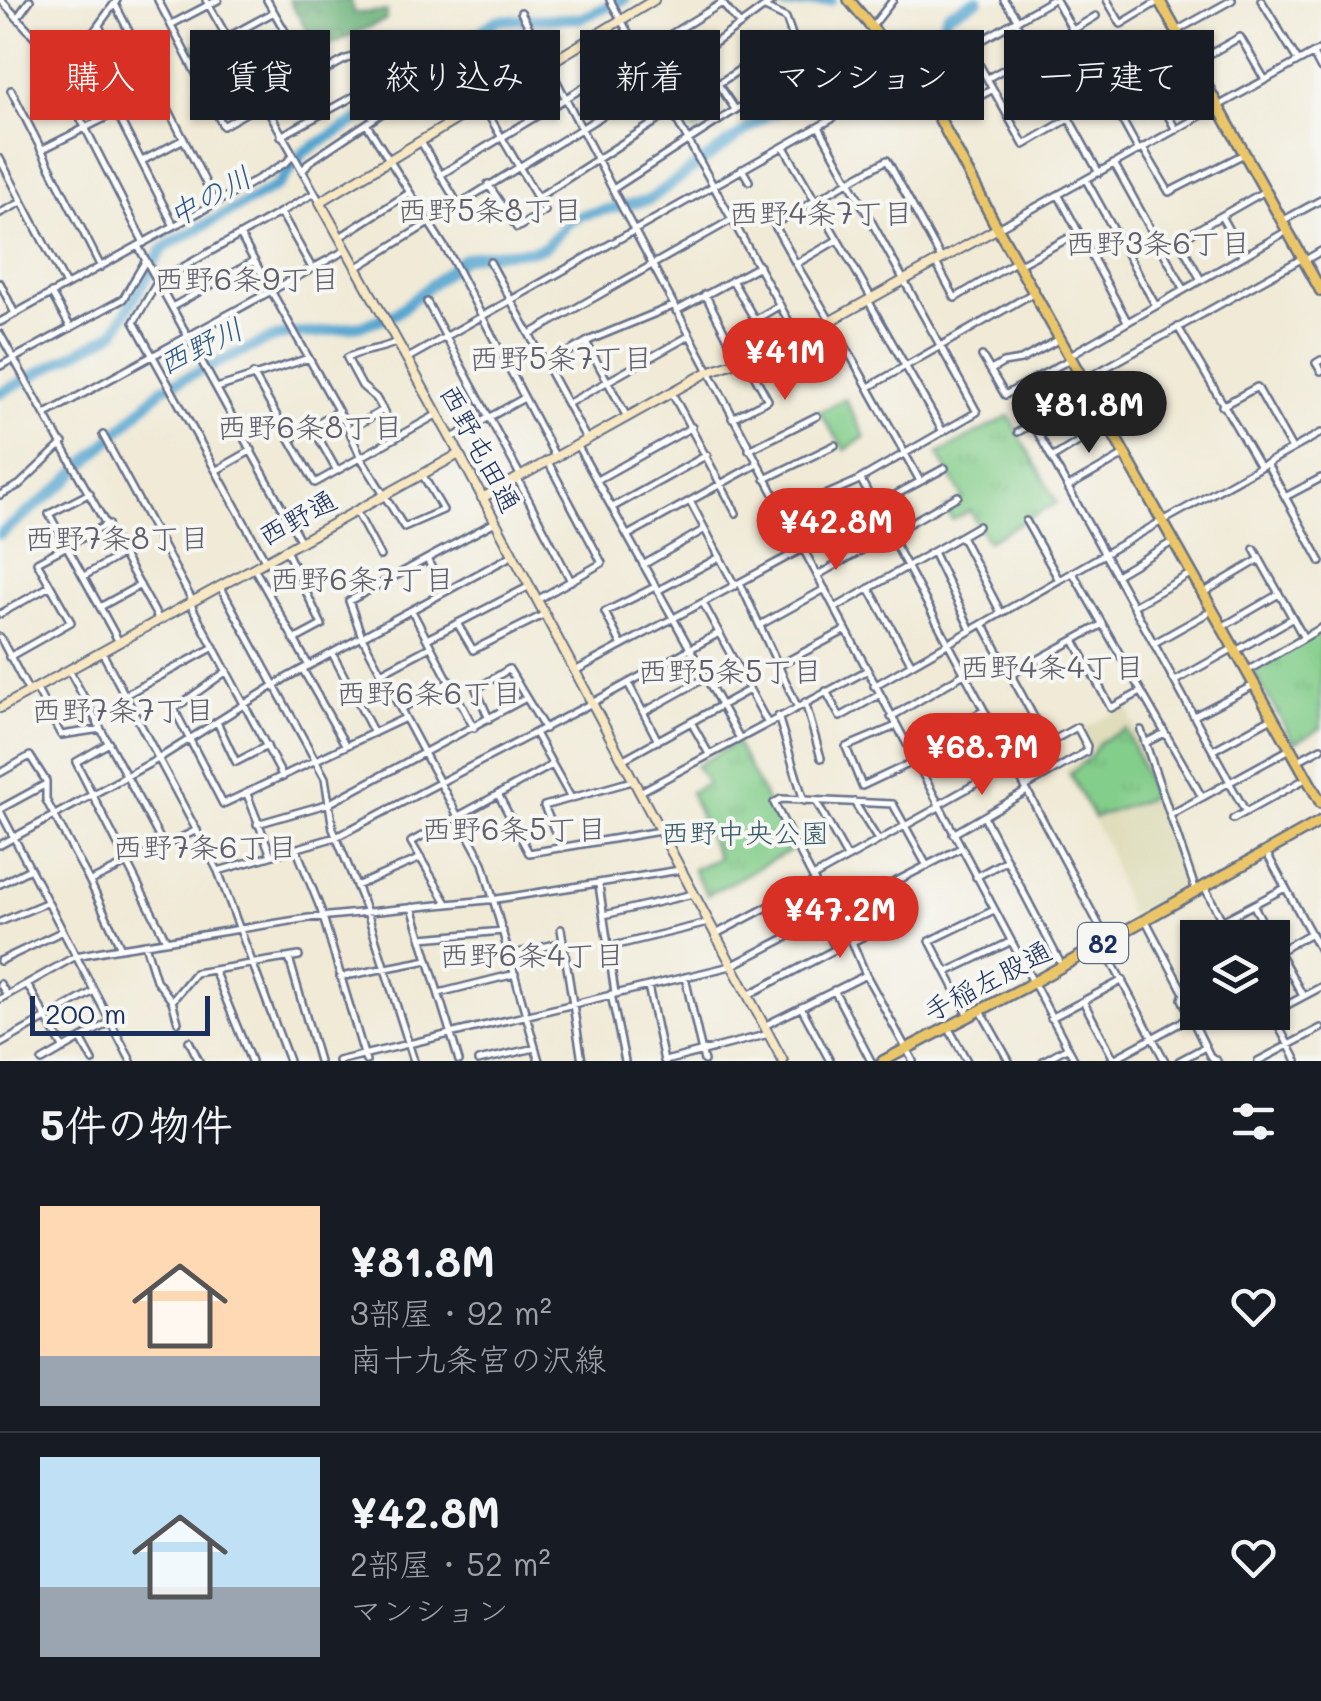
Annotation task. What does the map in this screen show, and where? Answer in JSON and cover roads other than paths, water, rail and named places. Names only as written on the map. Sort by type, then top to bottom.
[{"type":"main road","points":[[1160,0],[1175,30]]},
{"type":"main road","points":[[851,3],[871,28]]},
{"type":"main road","points":[[1214,98],[1321,291]]},
{"type":"main road","points":[[941,120],[1321,804]]},
{"type":"main road","name":"手稲左股通","points":[[883,1061],[1321,821]]},
{"type":"street","points":[[1,0],[30,32]]},
{"type":"street","points":[[17,18],[30,0]]},
{"type":"street","points":[[158,0],[190,62]]},
{"type":"street","points":[[171,25],[218,0]]},
{"type":"street","points":[[267,0],[284,30]]},
{"type":"street","points":[[610,0],[626,30]]},
{"type":"street","points":[[560,56],[654,0]]},
{"type":"street","points":[[720,38],[774,0]]},
{"type":"street","points":[[1004,0],[1021,30]]},
{"type":"street","points":[[984,40],[1054,0],[1073,30],[1096,16]]},
{"type":"street","points":[[1107,0],[1121,24],[1160,0]]},
{"type":"street","points":[[1178,30],[1232,0]]},
{"type":"street","points":[[1261,0],[1298,61]]},
{"type":"street","points":[[871,28],[890,1]]},
{"type":"street","points":[[96,30],[116,2],[129,30]]},
{"type":"street","points":[[208,2],[223,30]]},
{"type":"street","points":[[679,30],[722,3],[740,25]]},
{"type":"street","points":[[765,7],[786,18],[790,30]]},
{"type":"street","points":[[241,30],[274,12]]},
{"type":"street","points":[[521,12],[530,30]]},
{"type":"street","points":[[99,26],[101,30]]},
{"type":"street","points":[[1214,52],[1240,37],[1264,80]]},
{"type":"street","points":[[482,498],[708,372],[799,339],[831,322],[1321,49]]},
{"type":"street","points":[[1312,54],[1321,68]]},
{"type":"street","points":[[736,110],[718,84],[740,69]]},
{"type":"street","points":[[987,78],[1004,69]]},
{"type":"street","points":[[984,73],[1004,109]]},
{"type":"street","points":[[984,94],[993,89]]},
{"type":"street","points":[[11,90],[101,266]]},
{"type":"street","points":[[560,90],[1075,1061]]},
{"type":"street","points":[[440,175],[580,90]]},
{"type":"street","points":[[281,136],[350,98]]},
{"type":"street","points":[[613,189],[740,107]]},
{"type":"street","points":[[170,111],[216,203]]},
{"type":"street","points":[[81,120],[147,262],[300,540]]},
{"type":"street","points":[[40,151],[100,120]]},
{"type":"street","points":[[120,120],[174,226]]},
{"type":"street","points":[[272,120],[320,202],[455,120]]},
{"type":"street","points":[[301,171],[374,120]]},
{"type":"street","points":[[488,184],[517,228],[545,211],[492,120]]},
{"type":"street","points":[[356,268],[593,120]]},
{"type":"street","points":[[538,198],[659,120]]},
{"type":"street","points":[[676,120],[799,339]]},
{"type":"street","points":[[407,358],[831,120]]},
{"type":"street","points":[[1010,120],[1024,145],[1067,120]]},
{"type":"street","points":[[1071,120],[1098,173]]},
{"type":"street","points":[[1124,120],[1169,192],[1244,154]]},
{"type":"street","points":[[1170,120],[1176,130]]},
{"type":"street","points":[[367,125],[452,259],[524,398],[602,563],[537,600]]},
{"type":"street","points":[[784,513],[860,479],[977,412],[819,128]]},
{"type":"street","points":[[142,161],[184,139]]},
{"type":"street","points":[[421,142],[458,204]]},
{"type":"street","points":[[784,147],[943,432]]},
{"type":"street","points":[[0,322],[293,157]]},
{"type":"street","points":[[0,159],[2,170],[66,285]]},
{"type":"street","points":[[920,481],[774,224],[887,160],[955,298],[1078,233]]},
{"type":"street","points":[[1115,164],[1184,289]]},
{"type":"street","points":[[742,169],[749,181]]},
{"type":"street","points":[[1086,180],[1156,306]]},
{"type":"street","points":[[1201,280],[1179,240],[1265,191]]},
{"type":"street","points":[[264,560],[134,322],[157,279],[314,193]]},
{"type":"street","points":[[339,238],[410,193]]},
{"type":"street","points":[[1059,196],[1126,321]]},
{"type":"street","points":[[982,356],[1006,395],[1126,321],[1243,256],[1321,200]]},
{"type":"street","points":[[0,213],[22,202]]},
{"type":"street","name":"西野屯田通","points":[[320,202],[438,414],[783,1061]]},
{"type":"street","points":[[281,212],[312,268]]},
{"type":"street","points":[[1221,216],[1243,256]]},
{"type":"street","points":[[530,334],[733,219]]},
{"type":"street","points":[[240,236],[361,458],[404,527],[443,510],[422,474]]},
{"type":"street","points":[[796,264],[837,240]]},
{"type":"street","points":[[46,414],[346,250]]},
{"type":"street","points":[[1084,380],[1321,250]]},
{"type":"street","points":[[172,306],[254,261]]},
{"type":"street","points":[[0,366],[123,298],[147,262]]},
{"type":"street","points":[[490,262],[587,440]]},
{"type":"street","points":[[545,364],[759,266]]},
{"type":"street","points":[[732,280],[755,320],[780,305]]},
{"type":"street","points":[[0,283],[15,314]]},
{"type":"street","points":[[868,388],[1035,292]]},
{"type":"street","points":[[51,293],[71,328]]},
{"type":"street","points":[[705,294],[768,400],[732,418]]},
{"type":"street","points":[[427,302],[571,582]]},
{"type":"street","points":[[1178,327],[1222,406],[1285,497],[1321,562]]},
{"type":"street","points":[[0,334],[158,618]]},
{"type":"street","points":[[568,403],[689,336]]},
{"type":"street","points":[[990,370],[1020,360],[1061,338]]},
{"type":"street","points":[[398,341],[347,358],[398,437]]},
{"type":"street","points":[[586,342],[627,417]]},
{"type":"street","points":[[216,388],[309,358]]},
{"type":"street","points":[[1321,360],[1316,363],[1321,372]]},
{"type":"street","points":[[253,374],[315,483],[438,414]]},
{"type":"street","points":[[1222,406],[1257,387],[1292,449]]},
{"type":"street","points":[[1018,432],[1090,391]]},
{"type":"street","points":[[672,392],[736,513]]},
{"type":"street","points":[[451,439],[524,398]]},
{"type":"street","points":[[348,430],[383,410]]},
{"type":"street","points":[[290,439],[338,411]]},
{"type":"street","points":[[749,450],[817,416]]},
{"type":"street","points":[[1033,424],[1215,749],[1246,812]]},
{"type":"street","points":[[1052,458],[1108,424]]},
{"type":"street","points":[[312,426],[337,470]]},
{"type":"street","points":[[597,480],[692,427]]},
{"type":"street","points":[[874,686],[1321,433]]},
{"type":"street","points":[[103,435],[284,777]]},
{"type":"street","points":[[0,496],[19,485],[63,444]]},
{"type":"street","points":[[578,445],[739,737]]},
{"type":"street","points":[[765,479],[836,445]]},
{"type":"street","points":[[217,470],[252,450]]},
{"type":"street","name":"西野通","points":[[0,708],[459,454]]},
{"type":"street","points":[[1068,487],[1126,454]]},
{"type":"street","points":[[612,508],[707,455]]},
{"type":"street","points":[[627,536],[756,464]]},
{"type":"street","points":[[875,506],[945,468]]},
{"type":"street","points":[[1285,497],[1321,478]]},
{"type":"street","points":[[860,479],[1026,789],[1165,1061]]},
{"type":"street","points":[[90,493],[49,514],[119,642]]},
{"type":"street","points":[[818,575],[958,496]]},
{"type":"street","points":[[690,501],[760,625],[797,706]]},
{"type":"street","points":[[356,511],[380,556]]},
{"type":"street","points":[[1026,520],[1059,580]]},
{"type":"street","points":[[495,522],[349,601],[362,636],[483,862],[539,1061]]},
{"type":"street","points":[[9,657],[71,622],[37,562],[108,524]]},
{"type":"street","points":[[835,608],[978,526]]},
{"type":"street","points":[[643,565],[705,529]]},
{"type":"street","points":[[960,536],[1001,613]]},
{"type":"street","points":[[1311,543],[1321,537]]},
{"type":"street","points":[[1118,574],[1174,541]]},
{"type":"street","points":[[575,671],[804,548]]},
{"type":"street","points":[[1254,548],[1304,638]]},
{"type":"street","points":[[286,550],[322,624],[294,640]]},
{"type":"street","points":[[933,552],[970,630]]},
{"type":"street","points":[[83,576],[124,553]]},
{"type":"street","points":[[0,845],[158,759],[306,667],[513,555]]},
{"type":"street","points":[[622,646],[605,612],[720,557]]},
{"type":"street","points":[[427,559],[444,592]]},
{"type":"street","points":[[1203,594],[1260,559]]},
{"type":"street","points":[[254,567],[346,746]]},
{"type":"street","points":[[1073,573],[1202,798]]},
{"type":"street","points":[[1135,605],[1192,574]]},
{"type":"street","points":[[100,607],[140,585]]},
{"type":"street","points":[[0,614],[50,586]]},
{"type":"street","points":[[220,586],[325,778],[336,837],[367,912],[414,1061]]},
{"type":"street","points":[[427,639],[530,586]]},
{"type":"street","points":[[869,588],[912,664]]},
{"type":"street","points":[[760,625],[825,589]]},
{"type":"street","points":[[1222,627],[1280,594]]},
{"type":"street","points":[[703,603],[767,722]]},
{"type":"street","points":[[411,610],[474,728]]},
{"type":"street","points":[[1156,642],[1213,610]]},
{"type":"street","points":[[457,624],[473,650],[545,614]]},
{"type":"street","points":[[1177,680],[1293,618]]},
{"type":"street","points":[[983,624],[1048,743]]},
{"type":"street","points":[[1011,675],[1101,624]]},
{"type":"street","points":[[1246,670],[1321,628]]},
{"type":"street","points":[[778,666],[846,630]]},
{"type":"street","points":[[218,871],[336,837],[719,633]]},
{"type":"street","points":[[0,637],[61,735],[101,729]]},
{"type":"street","points":[[1074,640],[1110,708],[1139,692]]},
{"type":"street","points":[[124,695],[214,646]]},
{"type":"street","points":[[381,673],[430,647]]},
{"type":"street","points":[[102,652],[218,871],[290,1061]]},
{"type":"street","points":[[332,653],[374,733]]},
{"type":"street","points":[[489,719],[476,688],[508,669],[544,729]]},
{"type":"street","points":[[69,670],[164,846]]},
{"type":"street","points":[[640,792],[866,670]]},
{"type":"street","points":[[227,671],[174,709],[223,804],[405,718]]},
{"type":"street","points":[[891,717],[964,674]]},
{"type":"street","points":[[644,712],[707,677]]},
{"type":"street","points":[[400,708],[449,682]]},
{"type":"street","points":[[628,683],[658,741]]},
{"type":"street","points":[[1196,716],[1254,685]]},
{"type":"street","points":[[622,760],[750,690]]},
{"type":"street","points":[[826,691],[840,717],[879,695]]},
{"type":"street","points":[[256,824],[330,803],[526,698]]},
{"type":"street","points":[[805,702],[821,758]]},
{"type":"street","points":[[910,752],[983,711]]},
{"type":"street","points":[[778,716],[804,801]]},
{"type":"street","points":[[1215,749],[1272,718]]},
{"type":"street","points":[[217,722],[236,762],[268,746]]},
{"type":"street","points":[[691,722],[709,754]]},
{"type":"street","points":[[896,726],[846,747],[862,786],[914,761]]},
{"type":"street","points":[[813,877],[1076,727],[1087,746],[1086,752],[953,834]]},
{"type":"street","points":[[950,729],[979,782]]},
{"type":"street","points":[[1141,730],[1169,816],[1200,889],[1221,920]]},
{"type":"street","points":[[1145,743],[1165,733]]},
{"type":"street","points":[[535,734],[570,798]]},
{"type":"street","points":[[109,743],[76,762],[166,940]]},
{"type":"street","points":[[1297,761],[1321,748]]},
{"type":"street","points":[[1169,816],[1290,749]]},
{"type":"street","points":[[0,773],[30,756],[46,784],[46,800],[121,948]]},
{"type":"street","points":[[447,904],[411,842],[552,765]]},
{"type":"street","points":[[1233,819],[1306,778]]},
{"type":"street","points":[[562,848],[544,806],[634,781]]},
{"type":"street","points":[[46,784],[0,810],[131,1061]]},
{"type":"street","points":[[247,794],[271,856]]},
{"type":"street","points":[[498,794],[529,853],[660,831]]},
{"type":"street","points":[[715,935],[816,882],[774,803],[781,799],[893,804],[927,866]]},
{"type":"street","points":[[817,802],[847,857]]},
{"type":"street","points":[[854,802],[878,840]]},
{"type":"street","points":[[984,816],[1062,966]]},
{"type":"street","points":[[90,882],[196,830]]},
{"type":"street","points":[[296,848],[322,917],[365,1058]]},
{"type":"street","points":[[338,1061],[365,1058],[407,1043],[731,966],[961,848]]},
{"type":"street","points":[[1266,852],[1321,952]]},
{"type":"street","points":[[356,886],[421,858]]},
{"type":"street","points":[[976,877],[1007,860]]},
{"type":"street","points":[[0,884],[30,869]]},
{"type":"street","points":[[0,1000],[76,956],[322,917],[494,900],[680,870]]},
{"type":"street","points":[[895,883],[910,914],[852,942],[913,1061]]},
{"type":"street","points":[[598,885],[625,1061]]},
{"type":"street","points":[[1224,920],[1285,888]]},
{"type":"street","points":[[604,915],[693,894]]},
{"type":"street","points":[[0,922],[48,902]]},
{"type":"street","points":[[1254,906],[1262,920]]},
{"type":"street","points":[[412,908],[459,1061]]},
{"type":"street","points":[[969,1016],[930,940],[994,910]]},
{"type":"street","points":[[1145,919],[1180,985]]},
{"type":"street","points":[[748,996],[836,950],[821,920]]},
{"type":"street","points":[[608,947],[708,923]]},
{"type":"street","points":[[561,929],[582,1061]]},
{"type":"street","points":[[0,961],[63,931]]},
{"type":"street","points":[[422,938],[504,931]]},
{"type":"street","points":[[1290,945],[1311,934]]},
{"type":"street","points":[[510,955],[563,942]]},
{"type":"street","points":[[947,972],[1010,942]]},
{"type":"street","points":[[145,944],[156,980],[172,1001],[178,1022]]},
{"type":"street","points":[[172,1001],[195,973],[299,956]]},
{"type":"street","points":[[288,958],[319,1061]]},
{"type":"street","points":[[340,978],[428,960]]},
{"type":"street","points":[[214,970],[251,1061]]},
{"type":"street","points":[[439,993],[515,974]]},
{"type":"street","points":[[648,986],[664,1061],[766,1030],[801,1006],[866,974]]},
{"type":"street","points":[[1290,976],[1303,996]]},
{"type":"street","points":[[685,978],[704,1061]]},
{"type":"street","points":[[1051,1018],[1123,980]]},
{"type":"street","points":[[0,984],[7,995]]},
{"type":"street","points":[[27,984],[64,1048]]},
{"type":"street","points":[[1290,1003],[1321,987]]},
{"type":"street","points":[[0,1044],[94,990]]},
{"type":"street","points":[[834,990],[871,1061]]},
{"type":"street","points":[[1083,1001],[1112,1060],[1180,1023]]},
{"type":"street","points":[[801,1006],[830,1061]]},
{"type":"street","points":[[980,1010],[1009,1061]]},
{"type":"street","points":[[42,1061],[110,1022]]},
{"type":"street","points":[[948,1027],[967,1061]]},
{"type":"street","points":[[1258,1061],[1321,1028]]},
{"type":"street","points":[[1198,1030],[1210,1056],[1217,1061]]},
{"type":"street","points":[[1280,1030],[1297,1061]]},
{"type":"street","points":[[81,1039],[93,1061]]},
{"type":"street","points":[[189,1041],[199,1061]]},
{"type":"street","points":[[1043,1061],[1068,1047]]},
{"type":"street","points":[[1179,1061],[1206,1047]]},
{"type":"street","points":[[478,1061],[535,1048]]},
{"type":"waterway","name":"中の川","points":[[0,393],[107,337],[116,330],[162,250],[277,186],[304,152],[383,105],[488,26],[498,20],[581,18],[624,0]]},
{"type":"waterway","name":"中の川","points":[[772,0],[785,5],[831,0]]},
{"type":"waterway","name":"西野川","points":[[0,534],[64,484],[163,388],[286,334],[363,325],[395,314],[463,259],[545,247],[570,221],[582,215],[649,200],[766,116],[846,90],[910,55],[938,35],[948,14],[978,0]]},
{"type":"district","name":"西野5条8丁目","points":[[490,209]]},
{"type":"district","name":"西野4条7丁目","points":[[821,212]]},
{"type":"district","name":"西野3条6丁目","points":[[1158,242]]},
{"type":"district","name":"西野6条9丁目","points":[[247,278]]},
{"type":"district","name":"西野5条7丁目","points":[[561,357]]},
{"type":"district","name":"西野6条8丁目","points":[[310,426]]},
{"type":"district","name":"西野7条8丁目","points":[[117,537]]},
{"type":"district","name":"西野6条7丁目","points":[[362,578]]},
{"type":"district","name":"西野4条4丁目","points":[[1052,666]]},
{"type":"district","name":"西野5条5丁目","points":[[730,670]]},
{"type":"district","name":"西野6条6丁目","points":[[429,692]]},
{"type":"district","name":"西野7条7丁目","points":[[123,709]]},
{"type":"district","name":"西野6条5丁目","points":[[514,828]]},
{"type":"district","name":"西野7条6丁目","points":[[205,846]]},
{"type":"district","name":"西野6条4丁目","points":[[532,954]]},
{"type":"park label","name":"西野中央公園","points":[[745,832]]}]
